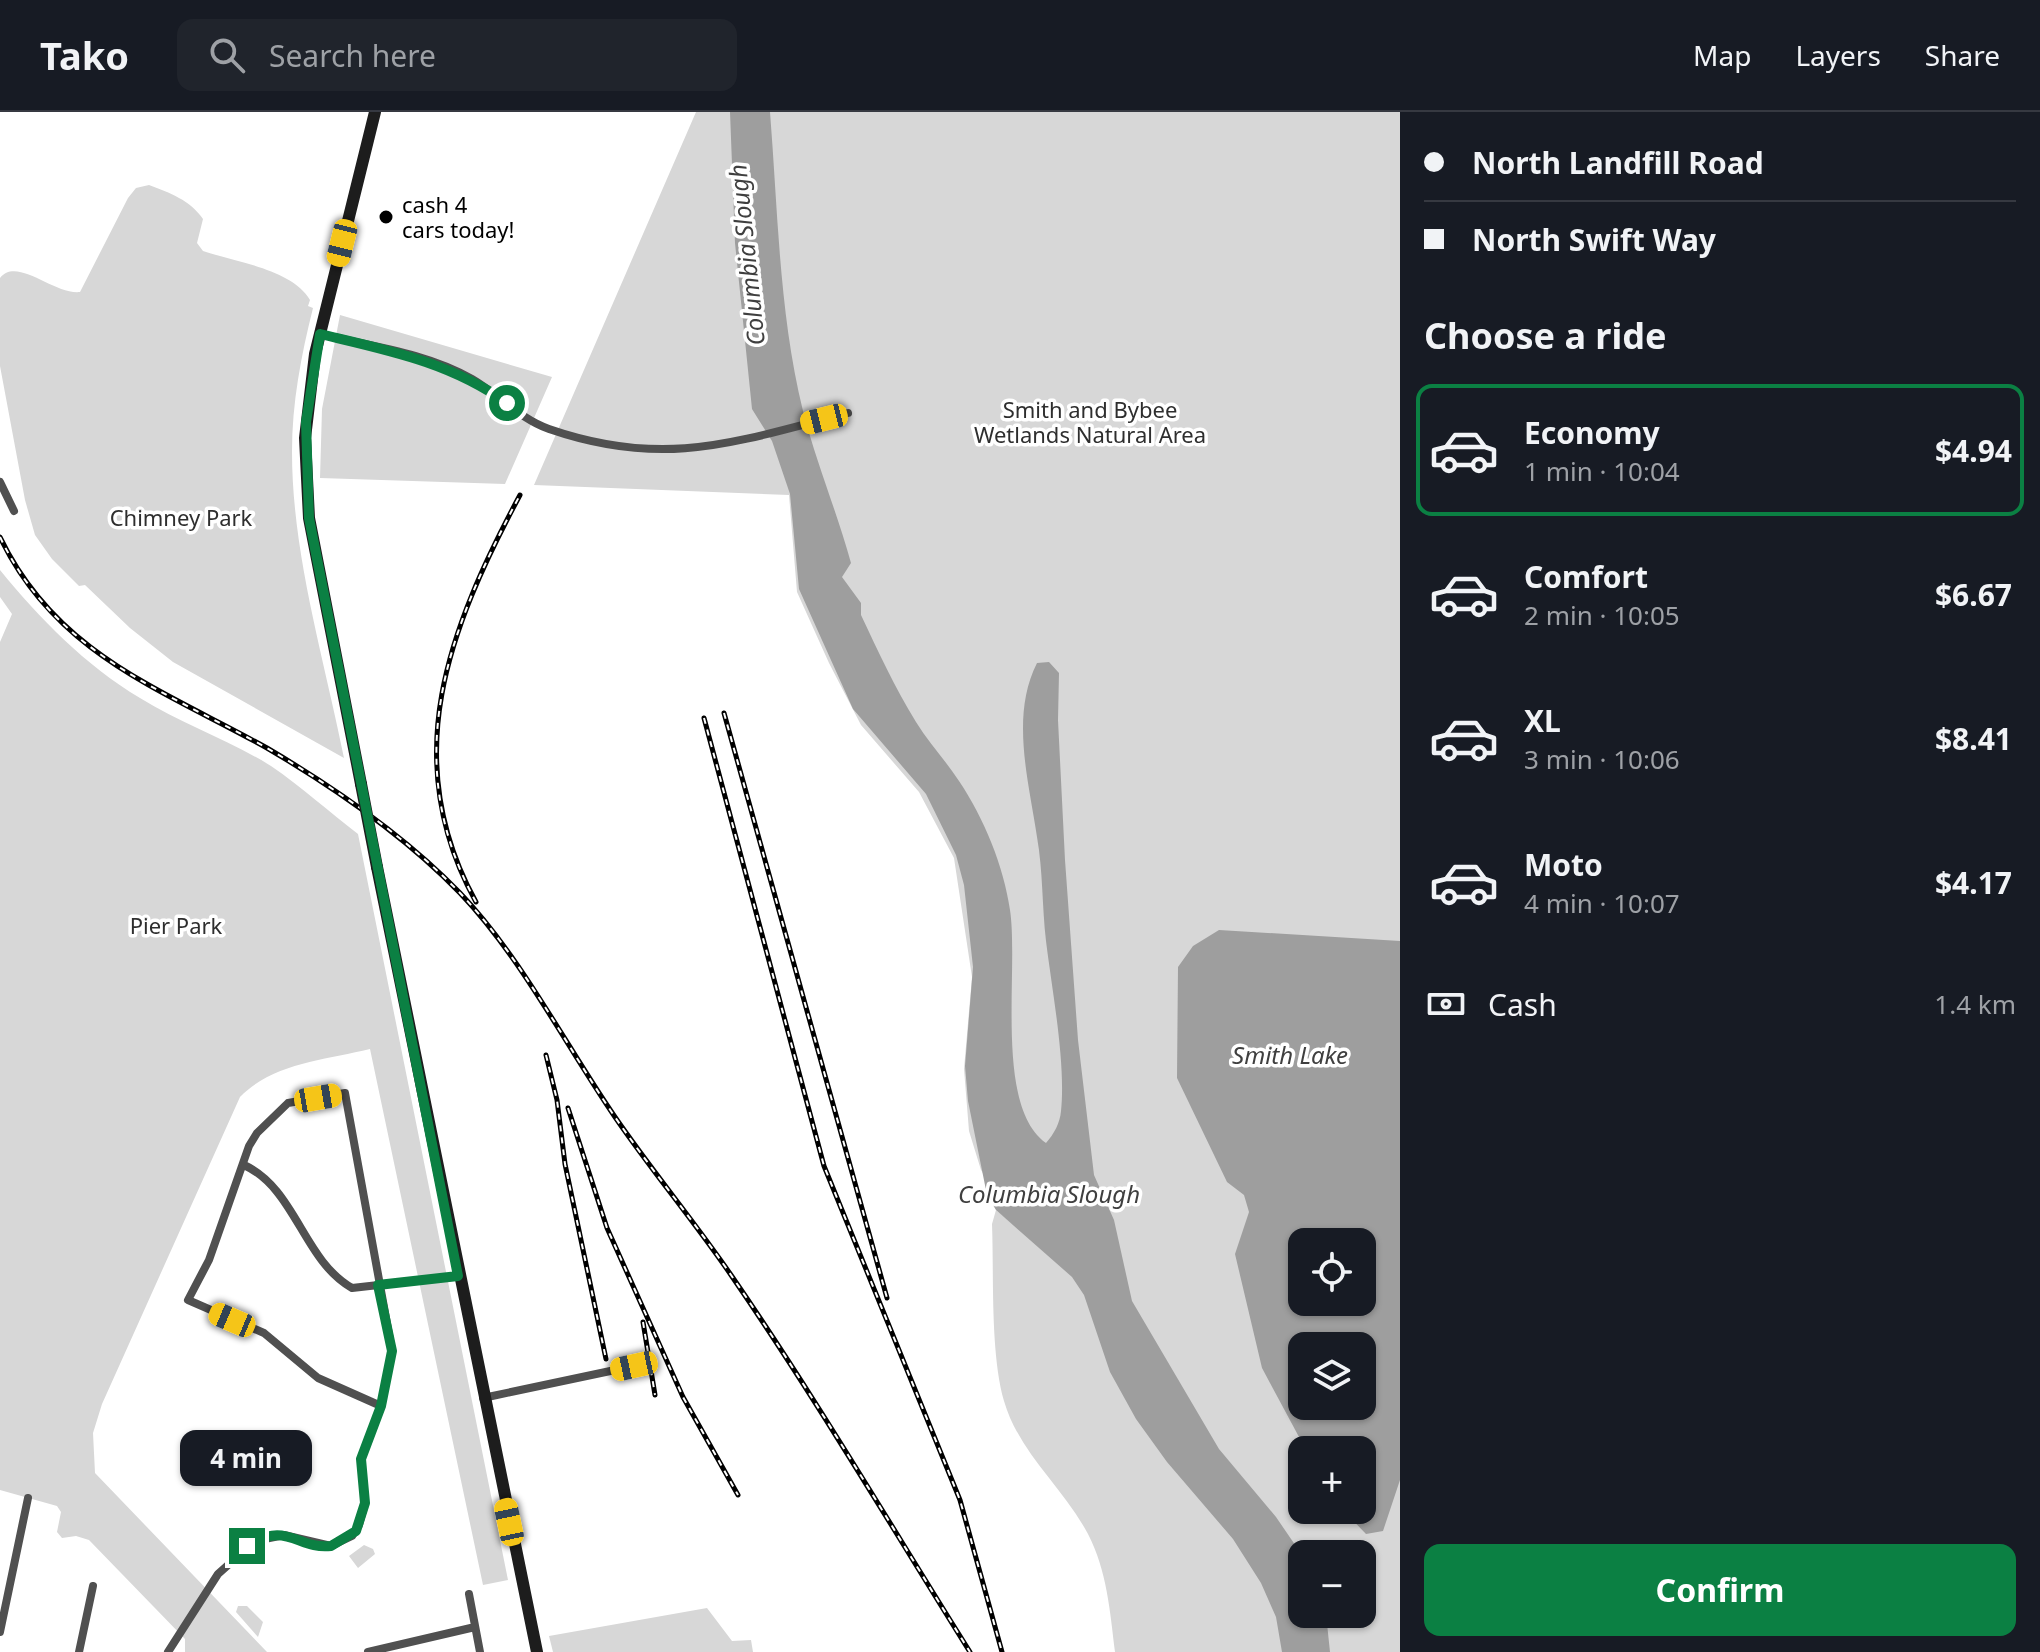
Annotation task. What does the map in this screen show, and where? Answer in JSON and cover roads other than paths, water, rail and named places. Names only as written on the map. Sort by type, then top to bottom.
[{"type":"main road","points":[[375,112],[320,334],[306,422],[307,497],[458,1276],[537,1652]]},
{"type":"street","points":[[320,334],[443,366],[471,378],[532,421],[577,437],[652,451],[692,450],[848,413]]},
{"type":"street","points":[[0,482],[14,511]]},
{"type":"street","points":[[170,1651],[176,1635],[218,1574],[255,1541],[284,1535],[324,1547],[356,1531],[365,1503],[361,1459],[381,1406],[392,1351],[345,1093],[285,1105],[251,1141],[209,1260],[188,1300],[264,1333],[318,1378],[381,1406]]},
{"type":"street","points":[[244,1165],[256,1172],[290,1209],[318,1258],[346,1285],[357,1288],[458,1276]]},
{"type":"street","points":[[483,1398],[634,1366]]},
{"type":"street","points":[[0,1632],[28,1498]]},
{"type":"street","points":[[79,1652],[93,1586]]},
{"type":"street","points":[[469,1594],[480,1652]]},
{"type":"street","points":[[368,1652],[396,1648],[475,1627]]},
{"type":"water","name":"Columbia Slough","points":[[730,112],[770,112],[780,262],[789,337],[808,430],[851,563],[842,577],[861,603],[861,615],[901,696],[921,730],[968,795],[998,860],[1010,910],[1012,1036],[1020,1100],[1030,1125],[1046,1143],[1060,1115],[1062,1071],[1023,727],[1024,705],[1037,663],[1049,662],[1059,673],[1058,720],[1065,860],[1078,1040],[1094,1175],[1114,1220],[1132,1301],[1219,1449],[1292,1540],[1288,1540],[1288,1628],[1327,1628],[1330,1652],[1282,1652],[1276,1617],[1261,1583],[1233,1539],[1167,1462],[1136,1419],[1110,1372],[1084,1295],[1072,1277],[996,1210],[987,1195],[968,1101],[965,1066],[973,967],[964,885],[956,855],[926,794],[853,709],[799,589],[790,494],[772,441],[752,409],[735,243]]},
{"type":"water","name":"Smith Lake","points":[[1219,930],[1400,941],[1400,1480],[1383,1531],[1366,1534],[1356,1524],[1376,1524],[1376,1436],[1298,1436],[1290,1420],[1376,1420],[1376,1332],[1288,1332],[1288,1416],[1262,1368],[1235,1254],[1249,1212],[1244,1195],[1227,1182],[1177,1078],[1178,967],[1193,946]]},
{"type":"railway","points":[[476,902],[452,849],[440,797],[436,745],[442,695],[454,645],[472,595],[520,495]]},
{"type":"railway","points":[[0,537],[23,577],[50,611],[81,640],[151,686],[267,748],[343,796],[439,872],[482,918],[523,973],[615,1117],[762,1321],[970,1652]]},
{"type":"railway","points":[[724,713],[887,1298]]},
{"type":"railway","points":[[704,718],[824,1166],[960,1500],[1002,1652]]},
{"type":"railway","points":[[546,1055],[557,1100],[565,1164],[606,1359]]},
{"type":"railway","points":[[568,1108],[607,1228],[683,1397],[738,1495]]},
{"type":"railway","points":[[643,1322],[655,1395]]},
{"type":"place","name":"cash 4 cars today!","points":[[386,217]]},
{"type":"park label","name":"Smith and Bybee Wetlands Natural Area","points":[[1090,422]]},
{"type":"park label","name":"Chimney Park","points":[[181,517]]},
{"type":"park label","name":"Pier Park","points":[[176,925]]}]
